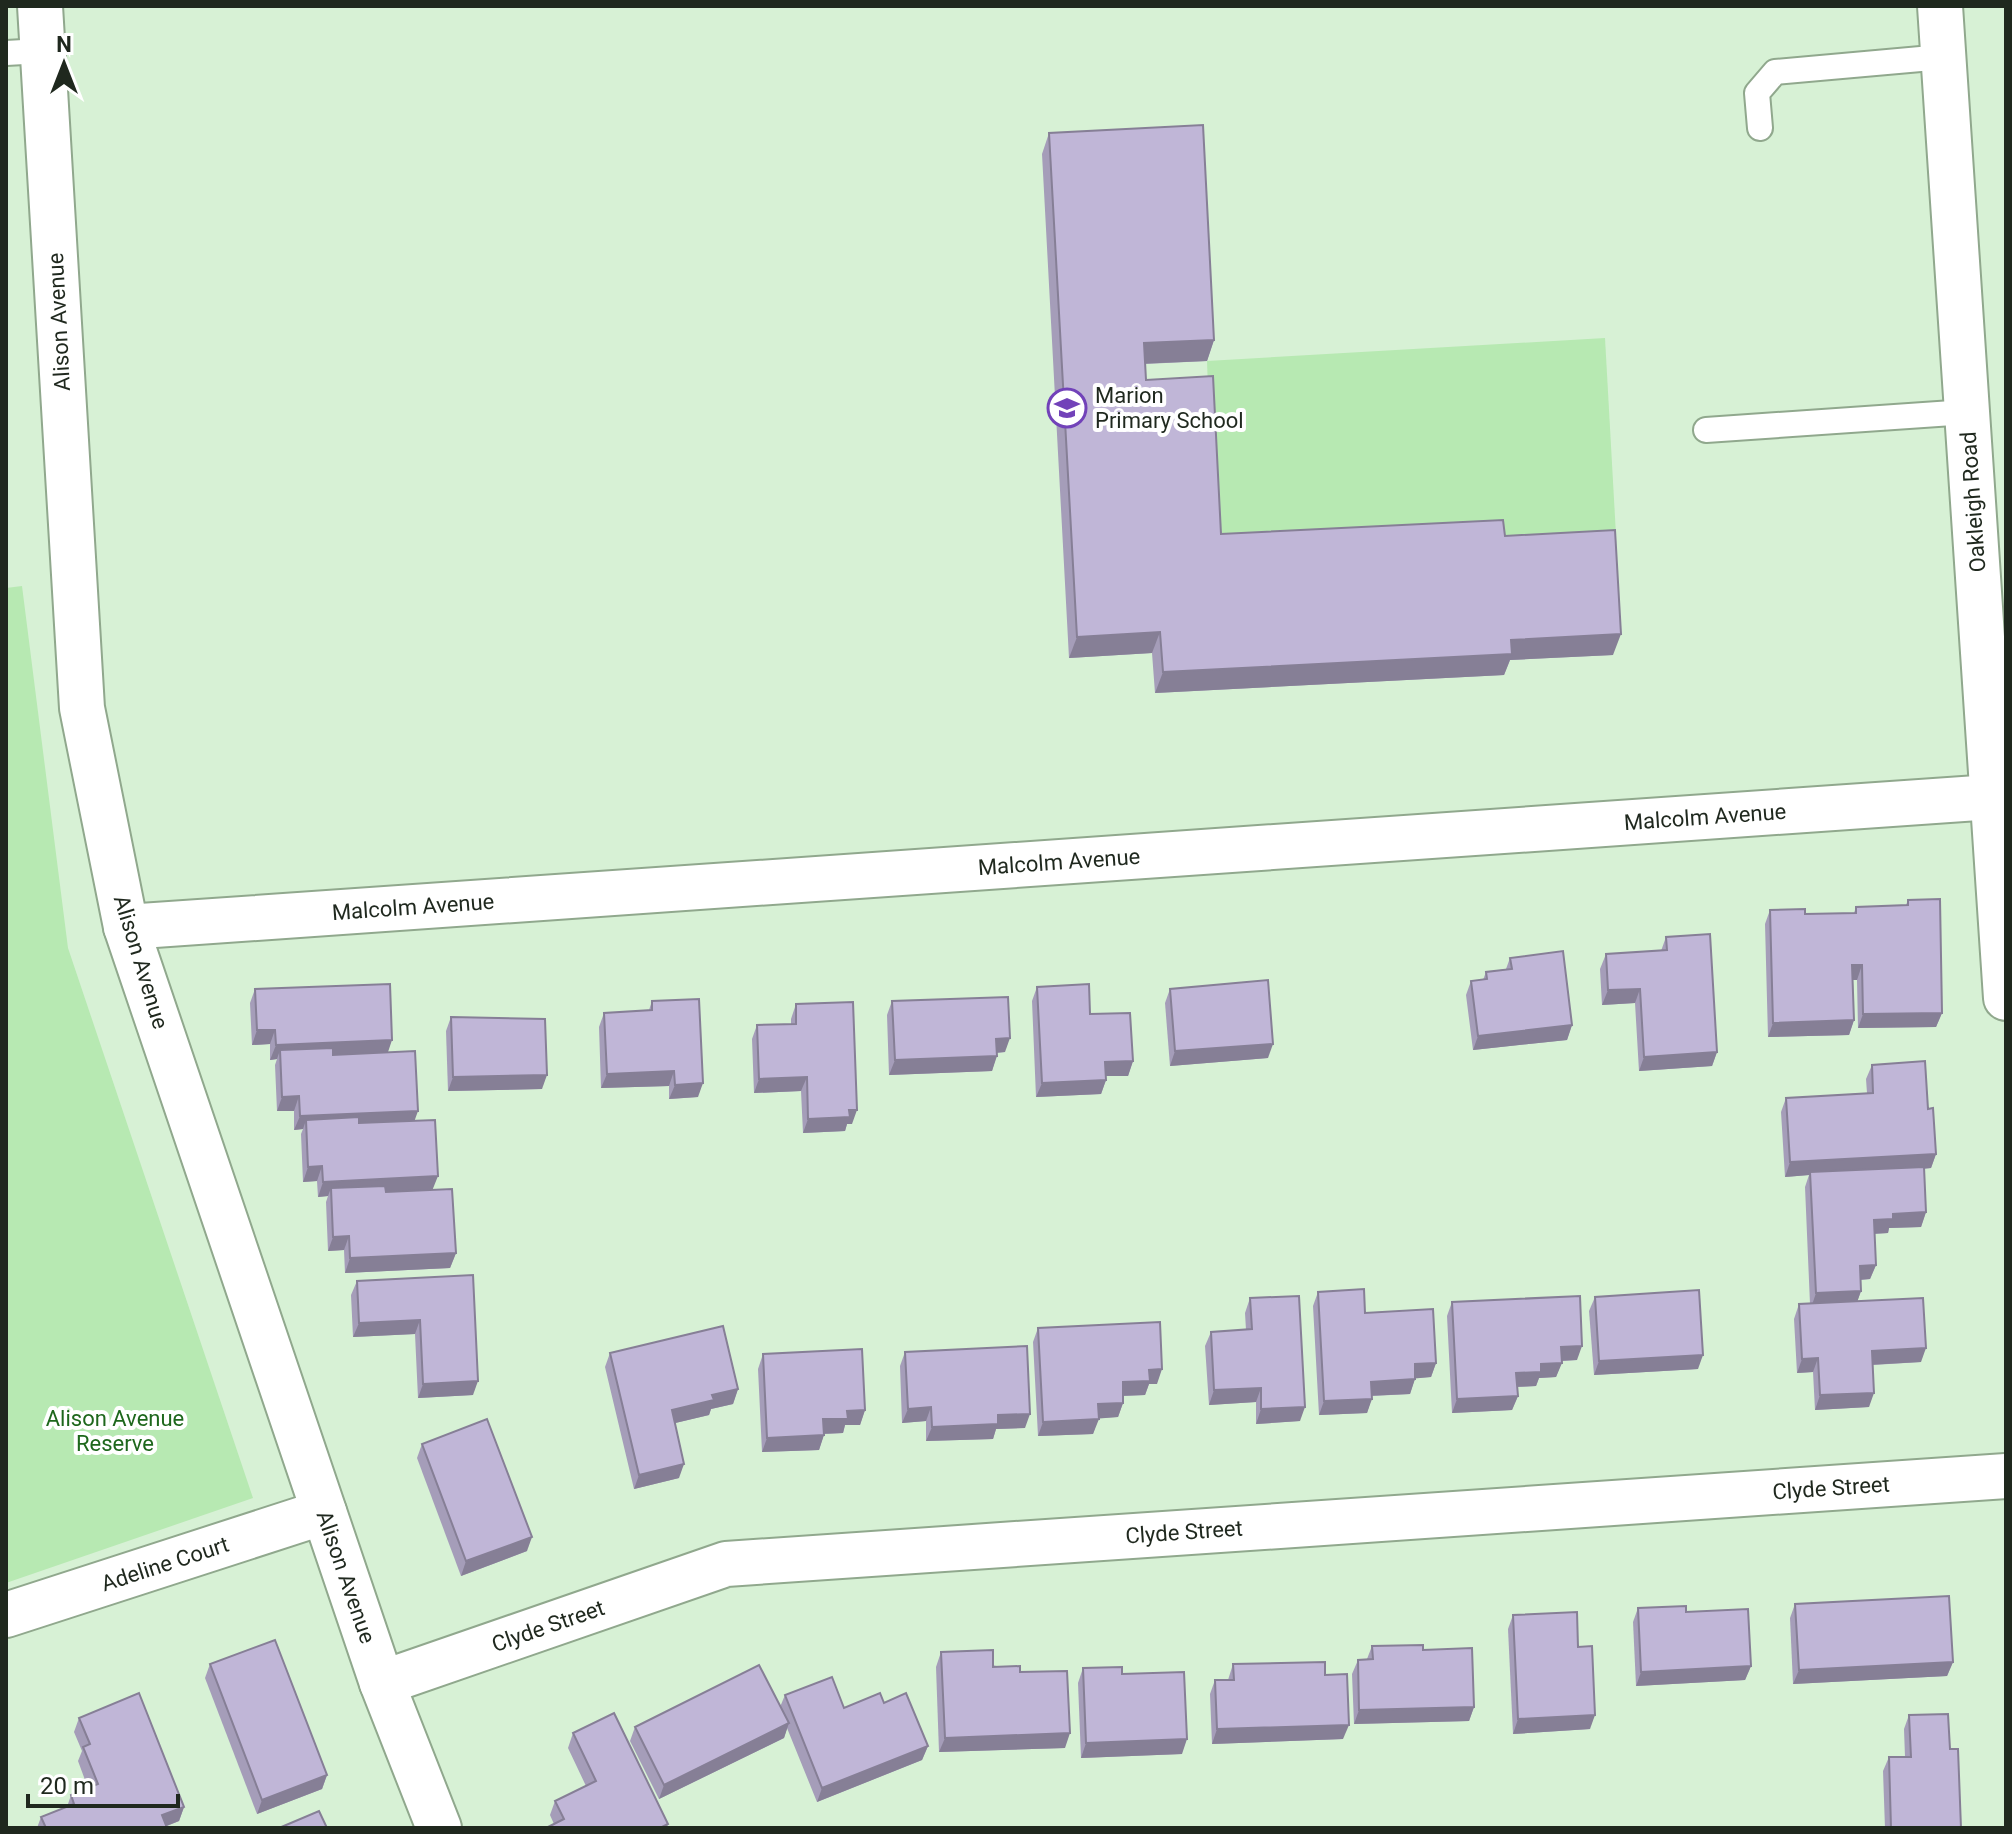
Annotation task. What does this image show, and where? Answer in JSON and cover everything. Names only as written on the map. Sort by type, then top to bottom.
[{"type":"street","name":"Alison Avenue","points":[[40,6],[24,52],[82,708],[126,927],[382,1683],[439,1828]]},
{"type":"street","name":"Oakleigh Road","points":[[1940,6],[2006,998]]},
{"type":"street","name":"Malcolm Avenue","points":[[126,927],[1992,797]]},
{"type":"street","name":"Clyde Street","points":[[382,1683],[726,1564],[2006,1476]]},
{"type":"street","name":"Adeline Court","points":[[6,1615],[324,1512]]},
{"type":"lane","points":[[1760,128],[1757,93],[1775,72],[1943,57]]},
{"type":"lane","points":[[1706,430],[1967,412]]},
{"type":"green space","points":[[1605,338],[1616,535],[1214,554],[1207,361]]},
{"type":"green space","name":"Alison Avenue Reserve","points":[[22,586],[68,948],[253,1498],[6,1583],[6,588]]},
{"type":"building","points":[[1203,125],[1214,340],[1144,343],[1146,380],[1213,376],[1221,534],[1503,520],[1505,536],[1615,530],[1621,634],[1511,640],[1512,654],[1163,672],[1160,632],[1077,637],[1049,133]]},
{"type":"building","points":[[1940,899],[1942,1013],[1863,1014],[1862,965],[1852,965],[1854,1020],[1773,1023],[1770,910],[1805,909],[1805,914],[1856,913],[1856,907],[1908,905],[1908,900]]},
{"type":"building","points":[[1710,934],[1717,1052],[1644,1057],[1640,989],[1608,990],[1606,954],[1667,950],[1666,937]]},
{"type":"building","points":[[1563,951],[1572,1025],[1478,1036],[1471,981],[1487,979],[1486,972],[1512,969],[1510,958]]},
{"type":"building","points":[[1268,980],[1273,1044],[1175,1051],[1170,989]]},
{"type":"building","points":[[390,984],[392,1040],[276,1045],[275,1030],[257,1030],[255,989]]},
{"type":"building","points":[[1089,984],[1090,1014],[1130,1013],[1133,1061],[1105,1062],[1106,1080],[1042,1083],[1037,987]]},
{"type":"building","points":[[1008,997],[1010,1038],[996,1039],[997,1056],[895,1060],[892,1001]]},
{"type":"building","points":[[699,999],[703,1083],[675,1085],[674,1071],[607,1074],[604,1013],[652,1010],[652,1001]]},
{"type":"building","points":[[853,1002],[857,1110],[849,1110],[850,1117],[808,1119],[807,1077],[759,1079],[757,1025],[796,1024],[796,1004]]},
{"type":"building","points":[[451,1017],[545,1019],[547,1075],[453,1077]]},
{"type":"building","points":[[333,1048],[333,1055],[415,1051],[418,1111],[300,1116],[299,1096],[282,1097],[280,1050]]},
{"type":"building","points":[[1925,1061],[1928,1109],[1933,1108],[1936,1154],[1790,1162],[1786,1098],[1873,1093],[1872,1065]]},
{"type":"building","points":[[359,1117],[359,1123],[435,1120],[438,1176],[323,1182],[322,1166],[308,1167],[306,1120]]},
{"type":"building","points":[[1924,1167],[1926,1212],[1893,1214],[1893,1219],[1874,1220],[1876,1265],[1860,1266],[1861,1291],[1816,1293],[1810,1172]]},
{"type":"building","points":[[385,1186],[386,1192],[452,1189],[456,1253],[350,1258],[349,1236],[333,1237],[331,1188]]},
{"type":"building","points":[[473,1275],[478,1381],[423,1384],[420,1320],[359,1323],[357,1281]]},
{"type":"building","points":[[1364,1289],[1365,1313],[1433,1309],[1436,1363],[1415,1364],[1415,1379],[1371,1382],[1372,1399],[1324,1401],[1318,1292]]},
{"type":"building","points":[[1699,1290],[1703,1355],[1599,1361],[1595,1297]]},
{"type":"building","points":[[1299,1296],[1305,1407],[1261,1409],[1261,1388],[1214,1390],[1211,1332],[1252,1329],[1250,1298]]},
{"type":"building","points":[[1580,1296],[1582,1346],[1561,1347],[1562,1363],[1541,1364],[1541,1372],[1516,1373],[1518,1396],[1457,1399],[1452,1302]]},
{"type":"building","points":[[1923,1298],[1926,1348],[1872,1351],[1874,1393],[1820,1395],[1818,1358],[1802,1359],[1799,1304]]},
{"type":"building","points":[[1160,1322],[1162,1369],[1149,1370],[1150,1381],[1123,1382],[1123,1403],[1098,1404],[1099,1419],[1043,1422],[1038,1328]]},
{"type":"building","points":[[723,1326],[738,1389],[712,1395],[714,1400],[672,1410],[684,1464],[639,1475],[610,1353]]},
{"type":"building","points":[[1027,1346],[1030,1414],[998,1415],[998,1424],[932,1427],[931,1407],[908,1409],[905,1352]]},
{"type":"building","points":[[862,1349],[865,1410],[847,1411],[848,1419],[823,1419],[824,1435],[767,1438],[763,1354]]},
{"type":"building","points":[[487,1419],[532,1537],[466,1561],[422,1444]]},
{"type":"building","points":[[1949,1596],[1953,1662],[1799,1670],[1795,1604]]},
{"type":"building","points":[[1686,1606],[1686,1612],[1748,1609],[1751,1666],[1641,1672],[1638,1608]]},
{"type":"building","points":[[1577,1612],[1578,1647],[1592,1646],[1595,1715],[1518,1719],[1513,1615]]},
{"type":"building","points":[[275,1640],[327,1775],[262,1800],[210,1664]]},
{"type":"building","points":[[1423,1645],[1423,1650],[1472,1648],[1474,1707],[1359,1710],[1358,1660],[1373,1659],[1372,1646]]},
{"type":"building","points":[[993,1650],[993,1667],[1020,1666],[1020,1672],[1067,1671],[1070,1733],[945,1738],[941,1652]]},
{"type":"building","points":[[1325,1662],[1325,1675],[1347,1674],[1349,1725],[1217,1729],[1215,1680],[1234,1680],[1233,1664]]},
{"type":"building","points":[[759,1665],[789,1723],[664,1785],[635,1727]]},
{"type":"building","points":[[1122,1667],[1122,1674],[1184,1672],[1187,1739],[1086,1743],[1083,1668]]},
{"type":"building","points":[[832,1677],[844,1708],[880,1693],[884,1703],[906,1693],[928,1746],[822,1788],[785,1695]]},
{"type":"building","points":[[139,1693],[184,1807],[162,1815],[167,1828],[46,1828],[41,1817],[74,1804],[71,1795],[98,1784],[83,1747],[90,1744],[79,1718]]},
{"type":"building","points":[[614,1713],[668,1824],[660,1828],[546,1828],[564,1819],[555,1801],[596,1781],[573,1733]]},
{"type":"building","points":[[1948,1714],[1950,1749],[1958,1749],[1961,1828],[1891,1828],[1889,1757],[1911,1757],[1909,1715]]},
{"type":"building","points":[[319,1811],[327,1828],[279,1828]]},
{"type":"place","name":"Marion Primary School","points":[[1067,408]]}]
